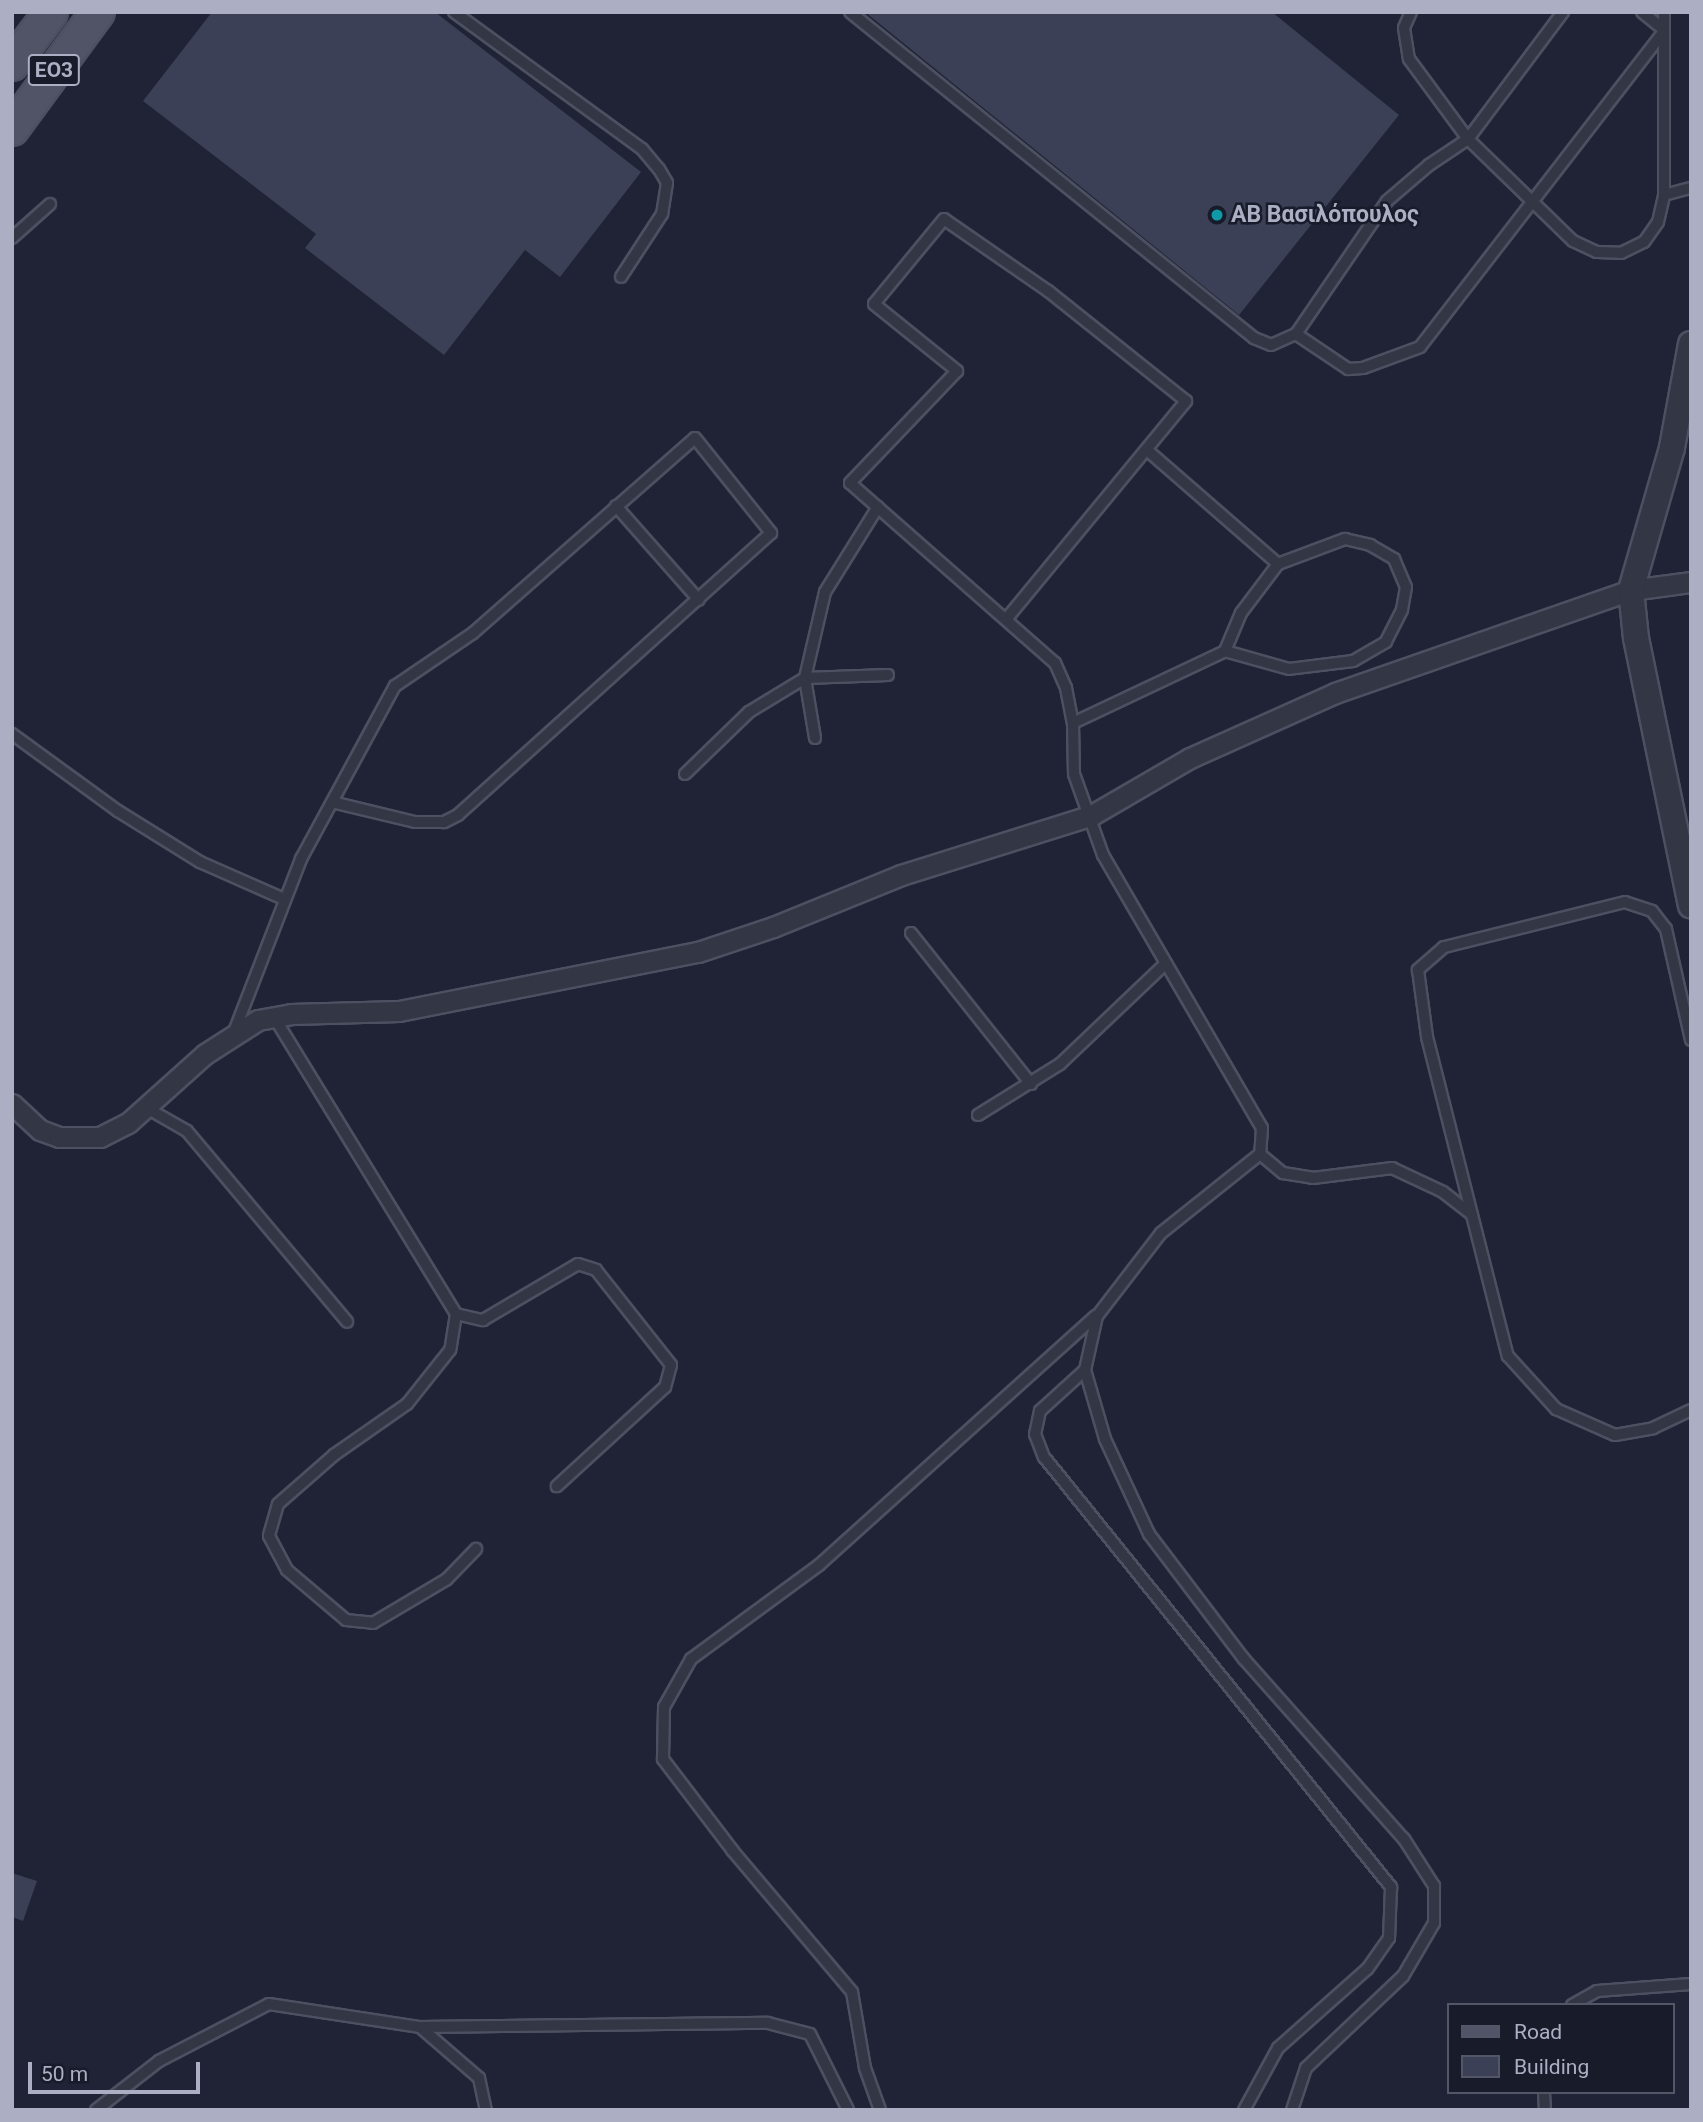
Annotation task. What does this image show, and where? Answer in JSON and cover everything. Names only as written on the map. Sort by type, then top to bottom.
[{"type":"main road","name":"ΕΟ3","points":[[12,64],[51,12]]},
{"type":"main road","name":"ΕΟ3","points":[[12,130],[98,12]]},
{"type":"street","points":[[1691,344],[1672,447],[1631,590],[1636,638],[1691,905]]},
{"type":"street","points":[[12,1104],[40,1130],[60,1137],[100,1137],[128,1123],[233,1032],[274,1017],[399,1011],[698,952],[773,927],[901,875],[1093,815],[1190,758],[1335,693],[1631,590],[1691,582]]},
{"type":"lane","points":[[454,12],[642,149],[659,169],[667,183],[662,214],[621,276]]},
{"type":"lane","points":[[850,12],[1254,338],[1270,345],[1296,334],[1387,201],[1429,165],[1468,139],[1563,12]]},
{"type":"lane","points":[[1642,12],[1664,30]]},
{"type":"lane","points":[[1408,13],[1404,42],[1409,59],[1468,139],[1530,204],[1573,241],[1597,252],[1621,253],[1644,243],[1658,222],[1664,195],[1664,12]]},
{"type":"lane","points":[[1296,334],[1348,369],[1363,368],[1420,347],[1664,30]]},
{"type":"lane","points":[[1664,195],[1691,188]]},
{"type":"lane","points":[[12,238],[50,204]]},
{"type":"lane","points":[[880,2110],[865,2068],[852,1992],[733,1851],[663,1759],[664,1707],[691,1659],[819,1565],[1097,1315],[1161,1233],[1260,1154],[1262,1128],[1103,855],[1093,815],[1074,774],[1073,723],[1066,688],[1055,663],[1008,617],[850,483],[957,371],[874,304],[944,219],[1048,291],[1186,401],[1008,617]]},
{"type":"lane","points":[[233,1032],[284,899],[332,802],[395,686],[473,633],[695,438],[771,533],[458,815],[444,822],[415,821],[332,802]]},
{"type":"lane","points":[[1147,450],[1278,564]]},
{"type":"lane","points":[[615,506],[699,600]]},
{"type":"lane","points":[[815,738],[805,678],[825,592],[878,507]]},
{"type":"lane","points":[[1073,723],[1225,651],[1241,612],[1278,564],[1345,539],[1370,545],[1394,559],[1406,587],[1402,610],[1386,642],[1353,661],[1318,668],[1259,664],[1225,651]]},
{"type":"lane","points":[[685,774],[749,712],[805,678],[888,675]]},
{"type":"lane","points":[[12,733],[118,811],[200,862],[284,899]]},
{"type":"lane","points":[[1691,1040],[1667,929],[1652,911],[1625,902],[1444,947],[1418,970],[1426,1037],[1508,1356],[1556,1409],[1615,1435],[1653,1428],[1691,1410]]},
{"type":"lane","points":[[911,933],[1031,1084]]},
{"type":"lane","points":[[978,1115],[1031,1084],[1096,1034],[1166,962]]},
{"type":"lane","points":[[274,1017],[456,1314],[450,1350],[407,1404],[334,1455],[278,1504],[269,1536],[286,1570],[346,1620],[373,1623],[447,1579],[476,1549]]},
{"type":"lane","points":[[145,1107],[187,1132],[347,1322]]},
{"type":"lane","points":[[1260,1154],[1283,1173],[1313,1178],[1392,1168],[1443,1192],[1471,1214]]},
{"type":"lane","points":[[456,1314],[484,1320],[578,1264],[596,1270],[671,1364],[665,1387],[557,1486]]},
{"type":"lane","points":[[1097,1315],[1085,1370],[1105,1439],[1149,1534],[1244,1659],[1404,1839],[1434,1886],[1434,1923],[1403,1976],[1306,2068],[1292,2110]]},
{"type":"lane","points":[[1085,1370],[1040,1411],[1035,1434],[1044,1457],[1391,1887],[1390,1938],[1367,1969],[1278,2048],[1244,2110]]},
{"type":"lane","points":[[1576,2003],[1597,1991],[1691,1984]]},
{"type":"lane","points":[[96,2110],[159,2061],[269,2004],[420,2027],[768,2024],[810,2034],[848,2110]]},
{"type":"lane","points":[[420,2027],[480,2078],[486,2110]]},
{"type":"building","points":[[212,12],[435,12],[641,172],[560,277],[525,250],[444,355],[305,248],[316,234],[143,101]]},
{"type":"building","name":"ΑΒ Βασιλόπουλος","points":[[865,12],[1272,12],[1399,115],[1239,315]]},
{"type":"building","points":[[12,1873],[37,1881],[23,1921],[12,1917]]},
{"type":"place","name":"ΑΒ Βασιλόπουλος","points":[[1217,215]]}]
